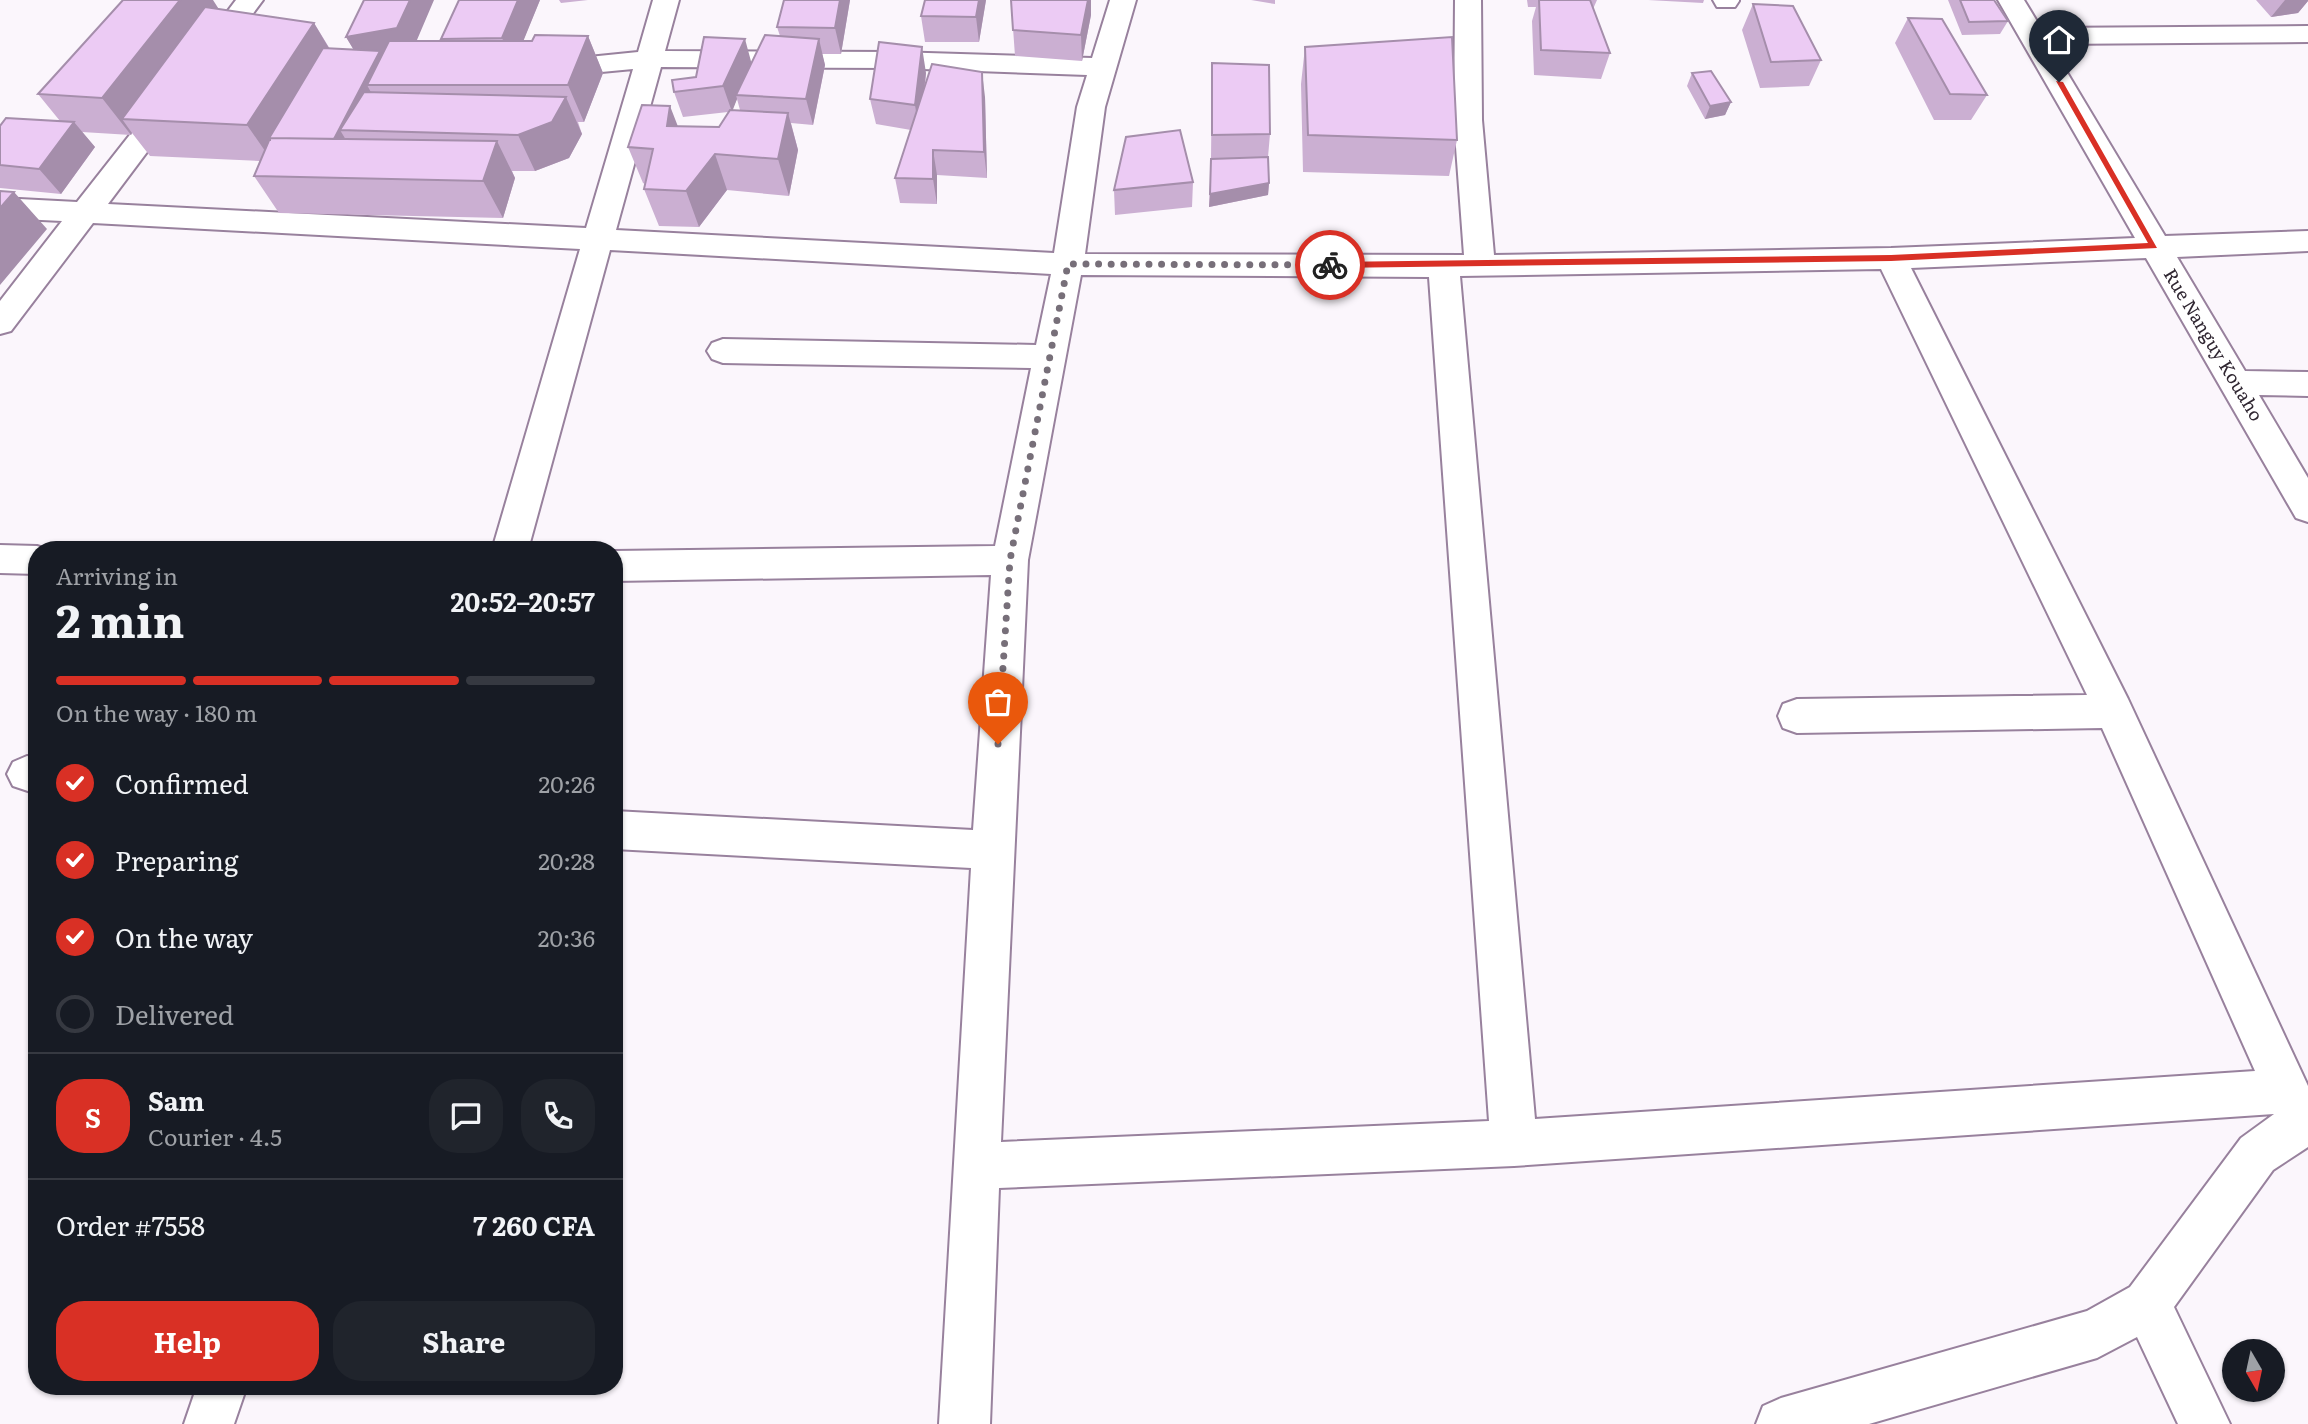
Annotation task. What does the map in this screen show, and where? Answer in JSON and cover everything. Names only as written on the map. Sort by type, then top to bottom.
[{"type":"street","points":[[0,323],[250,0]]},
{"type":"street","points":[[513,541],[666,0]]},
{"type":"street","points":[[964,1424],[992,850],[1010,560],[1068,264],[1091,107],[1123,0]]},
{"type":"street","points":[[1468,0],[1468,120],[1462,265],[1514,1143]]},
{"type":"street","name":"Rue Nanguy Kouaho","points":[[2011,0],[2308,508]]},
{"type":"street","points":[[2032,36],[2308,34]]},
{"type":"street","points":[[518,70],[649,59],[895,60],[1103,67]]},
{"type":"street","points":[[0,208],[1068,264],[1462,265],[1891,258],[2308,241]]},
{"type":"street","points":[[1891,258],[2114,711],[2299,1113]]},
{"type":"street","points":[[723,351],[1051,357]]},
{"type":"street","points":[[2236,383],[2308,384]]},
{"type":"street","points":[[0,559],[28,560]]},
{"type":"street","points":[[623,566],[1010,560]]},
{"type":"street","points":[[1797,716],[2114,711]]},
{"type":"street","points":[[623,830],[992,850]]},
{"type":"street","points":[[977,1166],[2299,1113]]},
{"type":"street","points":[[1782,1424],[2097,1333],[2147,1304],[2257,1154],[2299,1113]]},
{"type":"street","points":[[2147,1304],[2204,1424]]},
{"type":"street","points":[[209,1424],[219,1395]]},
{"type":"building","points":[[123,0],[180,0],[102,98],[38,94]]},
{"type":"building","points":[[364,0],[410,0],[397,28],[346,37]]},
{"type":"building","points":[[459,0],[518,0],[502,38],[441,39]]},
{"type":"building","points":[[784,0],[840,0],[835,28],[777,27]]},
{"type":"building","points":[[925,0],[979,0],[976,17],[921,16]]},
{"type":"building","points":[[1011,0],[1088,0],[1081,35],[1013,30]]},
{"type":"building","points":[[1539,0],[1590,0],[1610,53],[1541,50]]},
{"type":"building","points":[[1960,0],[1994,0],[2008,21],[1969,22]]},
{"type":"building","points":[[1753,4],[1793,6],[1821,60],[1771,62]]},
{"type":"building","points":[[205,7],[314,23],[247,125],[122,119]]},
{"type":"building","points":[[1908,18],[1942,19],[1987,95],[1950,94]]},
{"type":"building","points":[[535,35],[588,36],[568,85],[367,85],[389,41],[532,41]]},
{"type":"building","points":[[765,35],[819,39],[806,99],[736,95]]},
{"type":"building","points":[[704,37],[745,39],[723,86],[674,92],[672,80],[696,77]]},
{"type":"building","points":[[1452,37],[1457,140],[1308,135],[1305,47]]},
{"type":"building","points":[[879,42],[922,47],[915,105],[870,99]]},
{"type":"building","points":[[323,48],[380,51],[334,139],[268,140]]},
{"type":"building","points":[[1212,63],[1269,65],[1270,134],[1212,135]]},
{"type":"building","points":[[932,64],[982,72],[984,152],[933,150],[933,179],[895,178]]},
{"type":"building","points":[[1711,71],[1731,102],[1710,106],[1692,73]]},
{"type":"building","points":[[364,92],[566,97],[552,122],[518,135],[340,130]]},
{"type":"building","points":[[642,105],[670,106],[667,126],[719,127],[730,110],[788,113],[778,159],[715,154],[686,191],[644,189],[653,149],[628,147]]},
{"type":"building","points":[[6,118],[74,122],[39,169],[0,165],[0,126]]},
{"type":"building","points":[[1180,130],[1193,182],[1114,190],[1126,137]]},
{"type":"building","points":[[270,138],[497,141],[483,181],[254,176]]},
{"type":"building","points":[[1268,157],[1269,183],[1210,194],[1211,159]]},
{"type":"building","points":[[0,191],[14,192],[0,208]]},
{"type":"way so far","points":[[998,744],[1010,560],[1068,264],[1330,265]]},
{"type":"route","points":[[1330,265],[1444,266],[1891,258],[2154,246],[2059,82]]}]
